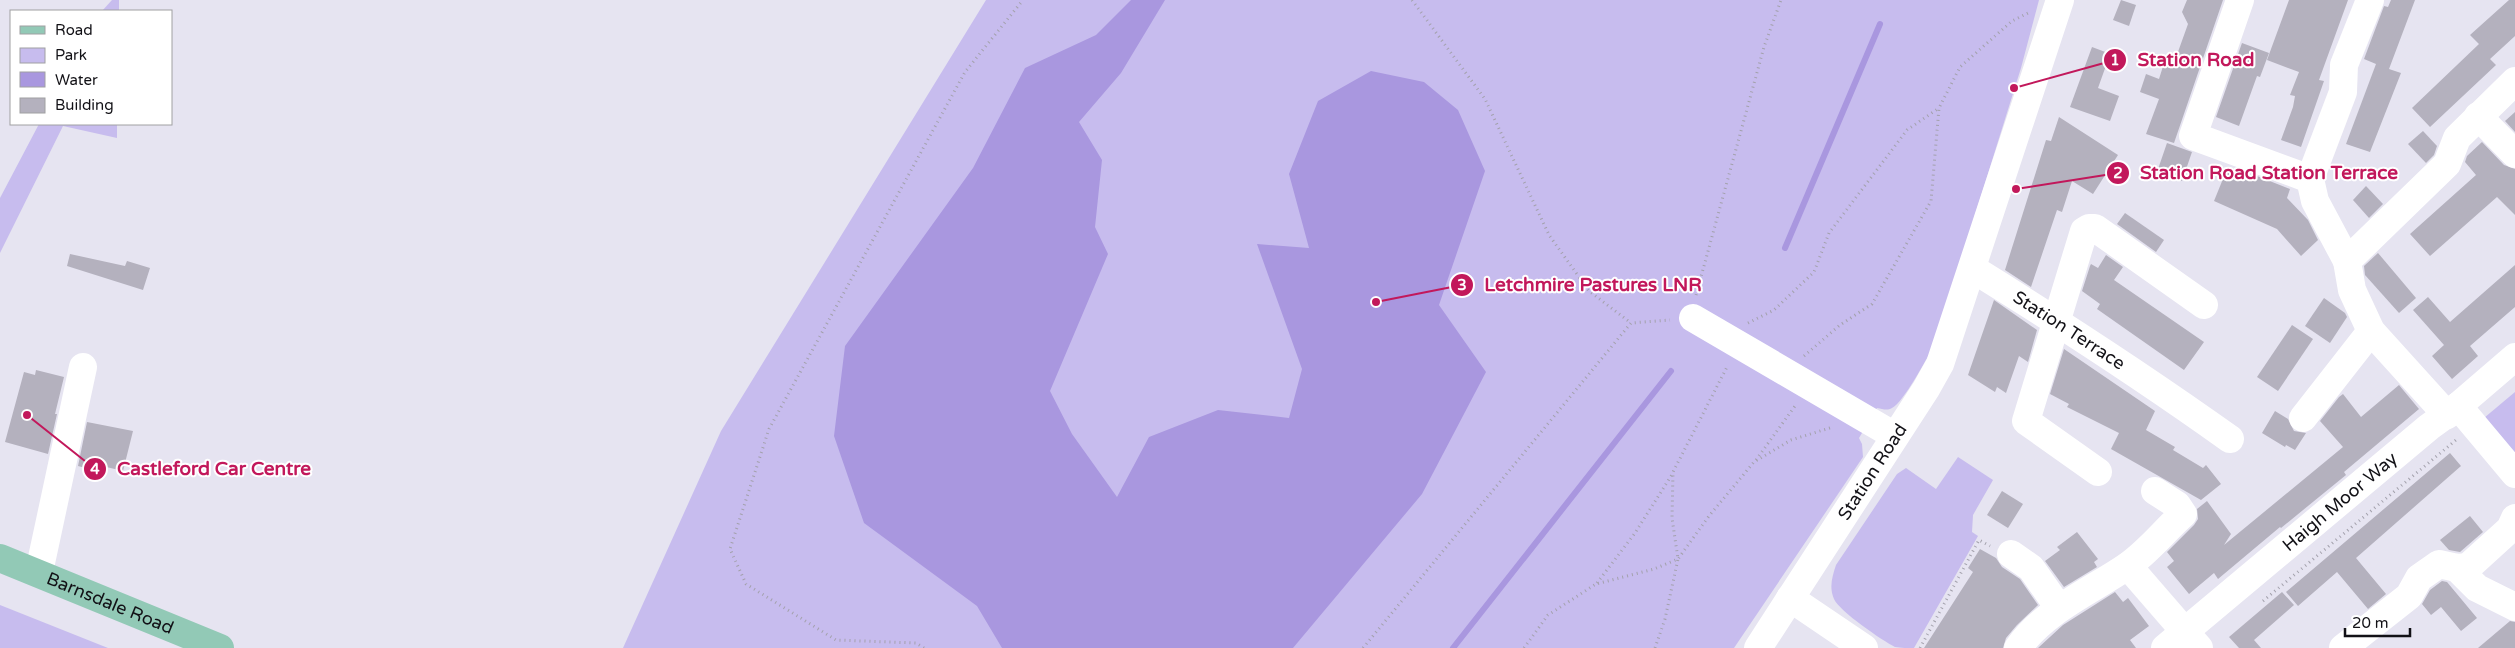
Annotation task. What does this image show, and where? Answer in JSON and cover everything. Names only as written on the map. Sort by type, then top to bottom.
[{"type":"main road","name":"Barnsdale Road","points":[[0,558],[39,572],[220,648]]},
{"type":"street","points":[[2240,0],[2193,136],[2310,179]]},
{"type":"street","points":[[2370,0],[2344,65],[2342,92],[2310,179],[2315,201],[2347,261],[2352,290],[2371,331],[2460,415],[2515,474]]},
{"type":"street","name":"Station Road","points":[[1758,648],[1940,364],[1972,269],[2049,4]]},
{"type":"street","points":[[2347,261],[2447,164],[2457,138],[2515,82]]},
{"type":"street","points":[[2478,116],[2515,154]]},
{"type":"street","points":[[2098,472],[2026,421],[2055,320],[2084,233],[2091,227],[2204,305]]},
{"type":"street","name":"Station Terrace","points":[[1972,269],[2055,320],[2165,392],[2230,439]]},
{"type":"street","points":[[1704,324],[1895,436]]},
{"type":"street","points":[[2303,418],[2371,331]]},
{"type":"street","name":"Haigh Moor Way","points":[[2183,643],[2429,427],[2460,415],[2515,356]]},
{"type":"street","points":[[39,572],[83,367]]},
{"type":"street","points":[[2018,648],[2024,639],[2059,608],[2128,566],[2182,514],[2177,505],[2155,491]]},
{"type":"street","points":[[2343,648],[2410,596],[2420,578],[2439,564],[2457,568],[2468,567],[2510,529],[2515,518]]},
{"type":"street","points":[[2011,554],[2031,568],[2059,608]]},
{"type":"street","points":[[2128,566],[2183,643]]},
{"type":"street","points":[[2457,568],[2477,588],[2515,607]]},
{"type":"street","points":[[1790,598],[1864,648]]},
{"type":"path","points":[[924,648],[916,643],[836,640],[746,584],[730,548],[769,429],[965,72],[1023,0]]},
{"type":"path","points":[[1412,0],[1485,98],[1549,235],[1589,291],[1631,323],[1704,324],[1742,327],[1774,310],[1814,272],[1829,233],[1907,130],[1939,108]]},
{"type":"path","points":[[1704,324],[1697,288],[1764,47],[1781,0]]},
{"type":"path","points":[[1786,372],[1840,325],[1872,304],[1931,201],[1939,108],[1960,67],[2012,21],[2049,4]]},
{"type":"path","points":[[1363,648],[1631,323]]},
{"type":"path","points":[[1596,584],[1635,533],[1673,472],[1738,345]]},
{"type":"path","points":[[1524,648],[1548,615],[1596,584],[1654,569],[1678,559],[1754,462],[1810,386]]},
{"type":"path","points":[[1754,462],[1791,440],[1829,429],[1855,413]]},
{"type":"path","points":[[2255,607],[2460,415]]},
{"type":"path","points":[[1655,648],[1665,619],[1678,559],[1672,518],[1673,472]]},
{"type":"path","points":[[1920,648],[1979,540],[1999,551],[2011,554]]},
{"type":"green space","points":[[112,0],[119,0],[119,10],[103,10]]},
{"type":"green space","points":[[986,0],[2039,0],[2021,68],[1934,346],[1897,404],[1885,410],[1877,408],[1859,438],[1862,444],[1863,457],[1734,648],[623,648],[721,431]]},
{"type":"green space","points":[[38,125],[117,125],[117,138],[63,126],[0,253],[0,198]]},
{"type":"green space","points":[[2515,392],[2515,453],[2484,418]]},
{"type":"green space","points":[[1958,457],[1993,480],[1973,515],[1972,532],[1978,536],[1914,648],[1895,647],[1881,639],[1844,611],[1834,599],[1831,587],[1836,565],[1897,474],[1906,468],[1936,489]]},
{"type":"green space","points":[[0,605],[108,648],[0,648]]},
{"type":"water","points":[[1131,0],[1165,0],[1121,73],[1079,122],[1102,160],[1095,227],[1108,254],[1050,391],[1072,434],[1117,497],[1149,437],[1218,410],[1289,418],[1302,369],[1257,244],[1309,248],[1289,174],[1318,101],[1371,71],[1424,82],[1458,110],[1485,171],[1439,305],[1486,372],[1422,494],[1293,648],[1002,648],[977,606],[864,523],[834,436],[845,346],[973,168],[1025,68],[1096,35]]},
{"type":"building","points":[[2121,0],[2136,5],[2129,26],[2113,20]]},
{"type":"building","points":[[2187,0],[2223,0],[2174,143],[2146,134],[2159,99],[2140,92],[2146,74],[2159,79],[2165,60],[2174,63],[2188,24],[2182,12]]},
{"type":"building","points":[[2289,0],[2348,0],[2319,80],[2324,81],[2301,147],[2281,140],[2293,107],[2295,96],[2290,95],[2299,72],[2267,60]]},
{"type":"building","points":[[2391,0],[2415,0],[2389,69],[2401,73],[2370,152],[2346,144],[2376,64],[2364,59],[2384,6],[2388,7]]},
{"type":"building","points":[[2509,0],[2515,0],[2515,36],[2490,59],[2496,65],[2430,127],[2412,108],[2479,44],[2470,35]]},
{"type":"building","points":[[2242,43],[2269,53],[2260,77],[2257,76],[2239,126],[2216,117]]},
{"type":"building","points":[[2092,47],[2108,53],[2108,60],[2098,88],[2119,96],[2110,121],[2070,107]]},
{"type":"building","points":[[2515,112],[2515,132],[2505,121]]},
{"type":"building","points":[[2059,117],[2118,155],[2093,194],[2072,181],[2062,212],[2057,210],[2031,287],[2005,270],[2046,140],[2051,141]]},
{"type":"building","points":[[2423,131],[2437,146],[2434,155],[2426,163],[2408,144]]},
{"type":"building","points":[[2482,142],[2504,165],[2515,169],[2515,215],[2497,197],[2430,256],[2410,234],[2476,175],[2465,162],[2467,156]]},
{"type":"building","points":[[2167,143],[2192,152],[2182,181],[2157,172]]},
{"type":"building","points":[[2227,169],[2256,180],[2257,176],[2290,189],[2287,198],[2308,220],[2318,240],[2301,256],[2277,229],[2214,201]]},
{"type":"building","points":[[2366,186],[2383,204],[2369,218],[2353,200]]},
{"type":"building","points":[[2125,213],[2164,240],[2156,252],[2117,224]]},
{"type":"building","points":[[2378,253],[2416,298],[2399,313],[2365,275],[2364,266]]},
{"type":"building","points":[[70,254],[125,266],[127,261],[150,268],[143,290],[67,266]]},
{"type":"building","points":[[2106,255],[2123,267],[2114,280],[2204,342],[2184,370],[2097,309],[2100,304],[2082,291],[2091,264],[2098,268]]},
{"type":"building","points":[[2515,265],[2515,307],[2470,346],[2478,356],[2452,379],[2432,356],[2444,345],[2413,310],[2428,297],[2450,322]]},
{"type":"building","points":[[2324,298],[2345,313],[2347,317],[2330,343],[2305,326]]},
{"type":"building","points":[[1994,300],[2037,330],[2028,362],[2019,356],[2006,393],[1997,387],[1995,392],[1968,375]]},
{"type":"building","points":[[2292,325],[2313,339],[2278,391],[2257,377]]},
{"type":"building","points":[[2064,349],[2155,411],[2146,430],[2175,447],[2173,450],[2203,468],[2206,465],[2221,484],[2201,500],[2111,449],[2119,433],[2067,407],[2069,404],[2050,394]]},
{"type":"building","points":[[36,370],[64,377],[48,454],[5,442],[24,372],[35,375]]},
{"type":"building","points":[[2399,385],[2419,409],[2344,472],[2346,475],[2218,579],[2214,573],[2189,594],[2167,567],[2174,561],[2167,552],[2194,525],[2198,519],[2197,509],[2207,501],[2231,534],[2224,545],[2343,447],[2320,421],[2339,397],[2343,394],[2361,417]]},
{"type":"building","points":[[2275,411],[2288,419],[2294,431],[2306,433],[2295,450],[2286,445],[2285,447],[2262,433]]},
{"type":"building","points":[[87,422],[133,431],[123,471],[98,465],[97,471],[78,466]]},
{"type":"building","points":[[2450,453],[2461,466],[2356,558],[2386,594],[2368,609],[2337,572],[2298,606],[2286,592]]},
{"type":"building","points":[[2002,491],[2023,504],[2008,528],[1987,515]]},
{"type":"building","points":[[2470,516],[2483,532],[2460,552],[2449,550],[2440,540]]},
{"type":"building","points":[[2077,532],[2098,559],[2094,562],[2097,567],[2064,587],[2045,561],[2060,550],[2057,547]]},
{"type":"building","points":[[1980,549],[1996,558],[2002,567],[2020,579],[2038,605],[2006,638],[2003,648],[1924,648],[1973,572],[1968,568]]},
{"type":"building","points":[[2442,581],[2447,582],[2477,618],[2461,631],[2441,607],[2431,615],[2422,604],[2430,590]]},
{"type":"building","points":[[2115,592],[2123,602],[2128,598],[2149,626],[2130,640],[2136,648],[2038,648],[2063,625]]},
{"type":"building","points":[[2282,592],[2294,605],[2254,640],[2261,648],[2239,648],[2229,637]]},
{"type":"building","points":[[2510,621],[2515,622],[2515,648],[2478,648]]},
{"type":"waterway","points":[[1785,248],[1880,24]]},
{"type":"waterway","points":[[1453,648],[1671,371]]},
{"type":"place","name":"Station Road","points":[[2014,88]]},
{"type":"place","name":"Station Road Station Terrace","points":[[2016,189]]},
{"type":"place","name":"Letchmire Pastures LNR","points":[[1376,302]]},
{"type":"place","name":"Castleford Car Centre","points":[[27,415]]}]
